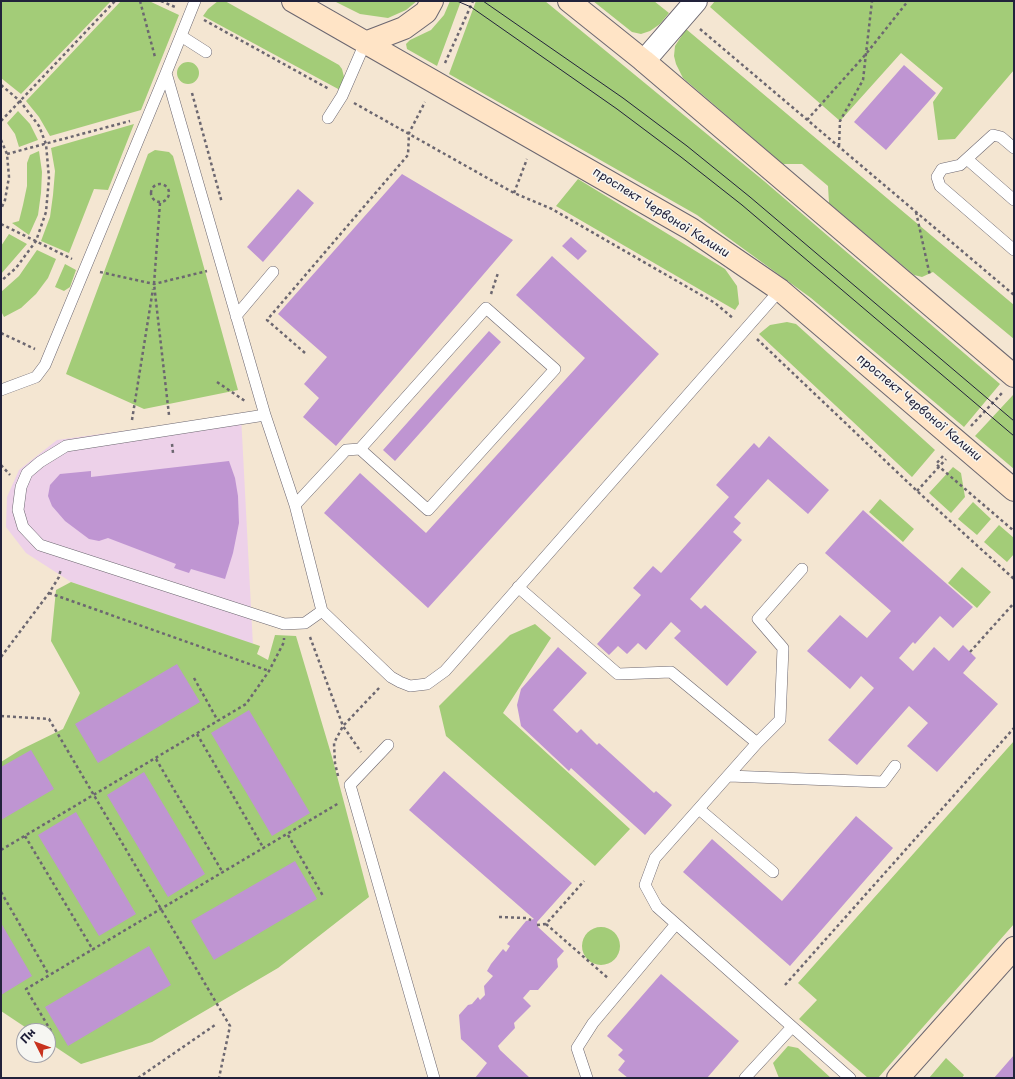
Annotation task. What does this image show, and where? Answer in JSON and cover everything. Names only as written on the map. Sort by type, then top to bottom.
[{"type":"main road","name":"проспект Червоної Калини","points":[[293,1],[692,229],[780,290],[953,448],[1014,490]]},
{"type":"main road","points":[[365,43],[404,28],[426,12],[432,1]]},
{"type":"main road","points":[[569,1],[644,61],[1009,384]]},
{"type":"main road","points":[[898,1078],[1014,948]]},
{"type":"street","points":[[644,61],[690,8]]},
{"type":"lane","points":[[1,390],[36,377],[41,372],[195,1]]},
{"type":"lane","points":[[181,36],[206,52]]},
{"type":"lane","points":[[328,118],[342,96],[365,43]]},
{"type":"lane","points":[[166,73],[265,415],[295,505],[322,611],[391,677],[410,686],[418,686],[436,680],[445,671],[780,290]]},
{"type":"lane","points":[[1014,148],[1001,137],[993,135],[967,159],[955,168],[942,170],[937,177],[937,182],[940,186],[1014,250]]},
{"type":"lane","points":[[967,159],[1014,200]]},
{"type":"lane","points":[[236,316],[273,272]]},
{"type":"lane","points":[[295,505],[346,450],[360,449],[486,308],[555,370],[428,510],[360,449]]},
{"type":"lane","points":[[265,415],[66,446],[40,462],[27,473],[21,487],[18,510],[23,526],[40,545],[64,554],[284,624],[305,623],[322,611]]},
{"type":"lane","points":[[802,568],[758,619],[783,648],[780,720],[757,743],[655,858],[645,885],[657,908],[850,1078]]},
{"type":"lane","points":[[518,587],[618,674],[671,672],[757,743]]},
{"type":"lane","points":[[388,744],[350,785],[434,1078]]},
{"type":"lane","points":[[729,776],[883,782],[895,766]]},
{"type":"lane","points":[[699,809],[773,872]]},
{"type":"lane","points":[[587,1078],[577,1048],[593,1023],[676,924]]},
{"type":"lane","points":[[745,1078],[792,1027]]},
{"type":"path","points":[[1,121],[115,1]]},
{"type":"path","points":[[140,1],[156,64]]},
{"type":"path","points":[[161,1],[182,9]]},
{"type":"path","points":[[443,67],[473,1]]},
{"type":"path","points":[[839,147],[840,121],[863,80],[872,1]]},
{"type":"path","points":[[807,120],[866,54],[908,1]]},
{"type":"path","points":[[690,8],[807,120],[1014,295]]},
{"type":"path","points":[[201,19],[330,90]]},
{"type":"path","points":[[1,85],[20,101],[39,126],[46,144],[49,178],[46,212],[36,241],[16,268],[1,281]]},
{"type":"path","points":[[192,93],[222,204]]},
{"type":"path","points":[[349,100],[514,193],[552,209],[715,303],[738,322]]},
{"type":"path","points":[[305,353],[267,320],[408,156],[409,133],[426,101]]},
{"type":"path","points":[[7,154],[133,120]]},
{"type":"path","points":[[1,140],[7,154],[9,177],[5,200],[1,209]]},
{"type":"path","points":[[514,193],[527,158]]},
{"type":"path","points":[[159,184],[165,186],[170,193],[166,201],[160,203],[154,201],[150,192],[153,186],[159,184]]},
{"type":"path","points":[[131,425],[154,284],[160,203]]},
{"type":"path","points":[[916,212],[930,278]]},
{"type":"path","points":[[154,284],[207,271]]},
{"type":"path","points":[[486,308],[498,273]]},
{"type":"path","points":[[154,284],[169,420]]},
{"type":"path","points":[[1,333],[49,355]]},
{"type":"path","points":[[752,335],[917,491],[1014,579]]},
{"type":"path","points":[[217,382],[265,415]]},
{"type":"path","points":[[917,491],[1009,384]]},
{"type":"path","points":[[953,448],[936,464],[1014,531]]},
{"type":"path","points":[[1,656],[49,594],[59,577],[64,554]]},
{"type":"path","points":[[49,594],[269,671]]},
{"type":"path","points":[[970,652],[1014,603]]},
{"type":"path","points":[[305,623],[343,726],[369,764]]},
{"type":"path","points":[[1,850],[95,796],[246,704],[269,671],[284,642],[284,624]]},
{"type":"path","points":[[339,778],[335,764],[334,743],[343,726],[391,677]]},
{"type":"path","points":[[194,678],[218,721]]},
{"type":"path","points":[[1,716],[49,719],[230,1026],[220,1078]]},
{"type":"path","points":[[785,985],[1014,728]]},
{"type":"path","points":[[197,734],[264,849]]},
{"type":"path","points":[[156,759],[223,873]]},
{"type":"path","points":[[45,1023],[26,989],[336,806],[342,798]]},
{"type":"path","points":[[288,835],[323,896]]},
{"type":"path","points":[[26,836],[92,950]]},
{"type":"path","points":[[538,925],[546,924],[584,881]]},
{"type":"path","points":[[1,892],[49,975]]},
{"type":"path","points":[[499,917],[526,918],[531,920]]},
{"type":"path","points":[[546,924],[622,990]]},
{"type":"path","points":[[138,1078],[215,1026]]},
{"type":"shaded area","points":[[241,415],[253,646],[71,582],[26,553],[6,527],[7,497],[19,470],[57,440]]},
{"type":"green space","points":[[1,1],[111,1],[21,94],[1,78]]},
{"type":"green space","points":[[121,1],[149,1],[179,15],[141,110],[50,136],[39,117],[26,101]]},
{"type":"green space","points":[[218,1],[225,1],[339,65],[342,69],[344,77],[340,90],[203,16],[208,9]]},
{"type":"green space","points":[[334,1],[417,1],[406,10],[388,18],[360,14]]},
{"type":"green space","points":[[450,1],[461,1],[437,66],[407,49],[406,44],[410,40],[431,30],[444,15]]},
{"type":"green space","points":[[476,1],[545,1],[764,181],[1000,384],[964,427],[811,298],[697,215],[449,74]]},
{"type":"green space","points":[[593,1],[654,1],[669,13],[660,24],[650,31],[641,34],[632,32]]},
{"type":"green space","points":[[715,1],[1014,1],[1014,70],[955,139],[938,140],[933,102],[943,88],[901,53],[840,121],[710,7]]},
{"type":"green space","points":[[686,29],[1014,305],[1014,339],[933,272],[922,277],[914,275],[829,203],[828,186],[802,164],[783,164],[683,78],[674,56],[675,46]]},
{"type":"green space","points":[[184,62],[192,62],[199,69],[199,77],[192,84],[184,84],[177,77],[177,69]]},
{"type":"green space","points":[[18,111],[30,124],[38,140],[19,147],[15,134],[7,123]]},
{"type":"green space","points":[[134,124],[108,190],[94,189],[69,253],[41,241],[50,217],[53,195],[55,171],[51,148]]},
{"type":"green space","points":[[155,150],[169,152],[173,156],[238,390],[144,409],[66,374],[148,154]]},
{"type":"green space","points":[[39,151],[42,172],[41,193],[38,215],[29,235],[12,223],[19,221],[27,186],[27,163],[30,155]]},
{"type":"green space","points":[[578,179],[725,269],[737,286],[739,304],[735,310],[556,206]]},
{"type":"green space","points":[[9,234],[27,244],[1,274],[1,246]]},
{"type":"green space","points":[[37,250],[56,259],[48,278],[36,294],[21,308],[4,317],[1,311],[1,292],[19,276]]},
{"type":"green space","points":[[65,264],[76,270],[70,287],[64,291],[55,287]]},
{"type":"green space","points":[[787,322],[796,324],[935,450],[912,477],[759,334],[770,325]]},
{"type":"green space","points":[[1014,395],[1014,469],[975,436]]},
{"type":"green space","points":[[953,467],[961,473],[965,497],[951,513],[929,493]]},
{"type":"green space","points":[[880,499],[914,529],[903,542],[869,512]]},
{"type":"green space","points":[[973,502],[991,519],[977,535],[958,519]]},
{"type":"green space","points":[[999,525],[1014,538],[1014,554],[1007,562],[984,542]]},
{"type":"green space","points":[[962,567],[991,592],[977,608],[948,583]]},
{"type":"green space","points":[[71,582],[260,646],[257,654],[268,660],[275,635],[296,636],[332,757],[369,897],[278,968],[152,1042],[81,1064],[56,1047],[56,1023],[19,1023],[1,1011],[1,762],[20,750],[63,729],[80,693],[51,641],[56,590]]},
{"type":"green space","points":[[535,624],[551,638],[503,713],[630,829],[595,866],[446,736],[439,706],[510,635]]},
{"type":"green space","points":[[1014,741],[1014,924],[878,1078],[868,1078],[799,1019],[817,1000],[798,983]]},
{"type":"green space","points":[[597,927],[605,927],[612,930],[617,935],[620,946],[617,957],[612,962],[605,965],[597,965],[590,962],[585,957],[582,950],[582,942],[585,935],[590,930]]},
{"type":"green space","points":[[788,1046],[798,1048],[831,1078],[779,1078],[773,1063]]},
{"type":"green space","points":[[946,1058],[964,1075],[962,1078],[929,1078]]},
{"type":"building","points":[[904,65],[936,93],[886,150],[854,122]]},
{"type":"building","points":[[402,174],[513,240],[336,446],[303,417],[319,398],[304,384],[327,357],[278,314]]},
{"type":"building","points":[[298,189],[314,203],[263,262],[247,247]]},
{"type":"building","points":[[571,237],[587,251],[578,260],[562,246]]},
{"type":"building","points":[[552,256],[659,354],[428,608],[324,513],[360,473],[426,533],[585,358],[516,295]]},
{"type":"building","points":[[489,331],[501,342],[395,461],[383,450]]},
{"type":"building","points":[[769,436],[829,490],[808,514],[768,479],[734,517],[741,523],[733,532],[742,540],[690,599],[701,609],[705,605],[757,652],[727,686],[674,638],[681,631],[671,622],[646,650],[638,643],[627,654],[618,646],[609,655],[597,644],[641,595],[633,588],[653,566],[661,573],[729,497],[716,485],[754,443],[759,448]]},
{"type":"building","points":[[229,461],[235,478],[238,496],[239,523],[233,553],[225,579],[191,569],[189,573],[174,568],[176,564],[108,538],[99,541],[89,539],[65,521],[52,506],[48,496],[50,485],[60,474],[91,471],[91,477]]},
{"type":"building","points":[[863,510],[973,607],[953,628],[940,616],[915,644],[913,642],[899,658],[913,671],[934,647],[949,661],[963,645],[976,658],[963,673],[998,704],[937,772],[907,746],[928,723],[909,706],[857,765],[828,740],[874,688],[861,676],[850,689],[807,651],[840,615],[867,638],[891,611],[825,553]]},
{"type":"building","points":[[558,647],[587,673],[553,710],[577,733],[581,729],[597,745],[599,743],[654,793],[656,791],[672,805],[645,835],[571,768],[569,771],[521,726],[517,705],[521,689]]},
{"type":"building","points":[[177,664],[200,702],[98,763],[75,724]]},
{"type":"building","points":[[249,710],[310,813],[272,836],[211,733]]},
{"type":"building","points":[[31,750],[54,789],[1,820],[1,767]]},
{"type":"building","points":[[444,771],[572,883],[537,922],[538,927],[564,951],[557,959],[558,967],[538,990],[530,990],[523,998],[531,1006],[514,1023],[515,1028],[498,1046],[500,1050],[530,1078],[475,1078],[487,1063],[461,1039],[459,1015],[478,997],[480,1000],[485,995],[484,986],[493,976],[487,971],[491,964],[503,949],[506,952],[510,946],[507,944],[526,921],[534,919],[409,810]]},
{"type":"building","points":[[144,772],[205,874],[168,897],[107,795]]},
{"type":"building","points":[[76,812],[136,914],[99,936],[38,835]]},
{"type":"building","points":[[856,816],[893,848],[790,966],[683,872],[712,839],[782,901]]},
{"type":"building","points":[[295,861],[317,899],[214,960],[191,921]]},
{"type":"building","points":[[1,923],[32,976],[1,995]]},
{"type":"building","points":[[149,946],[171,985],[68,1046],[56,1026],[56,1023],[54,1023],[45,1007]]},
{"type":"building","points":[[661,974],[739,1041],[707,1078],[628,1078],[618,1070],[625,1061],[618,1055],[623,1050],[607,1036]]},
{"type":"building","points":[[1014,1055],[1014,1078],[994,1078]]},
{"type":"tram line","points":[[457,1],[471,7],[617,109],[681,157],[742,205],[1014,436]]},
{"type":"tram line","points":[[483,1],[623,98],[687,146],[750,197],[1014,421]]}]
